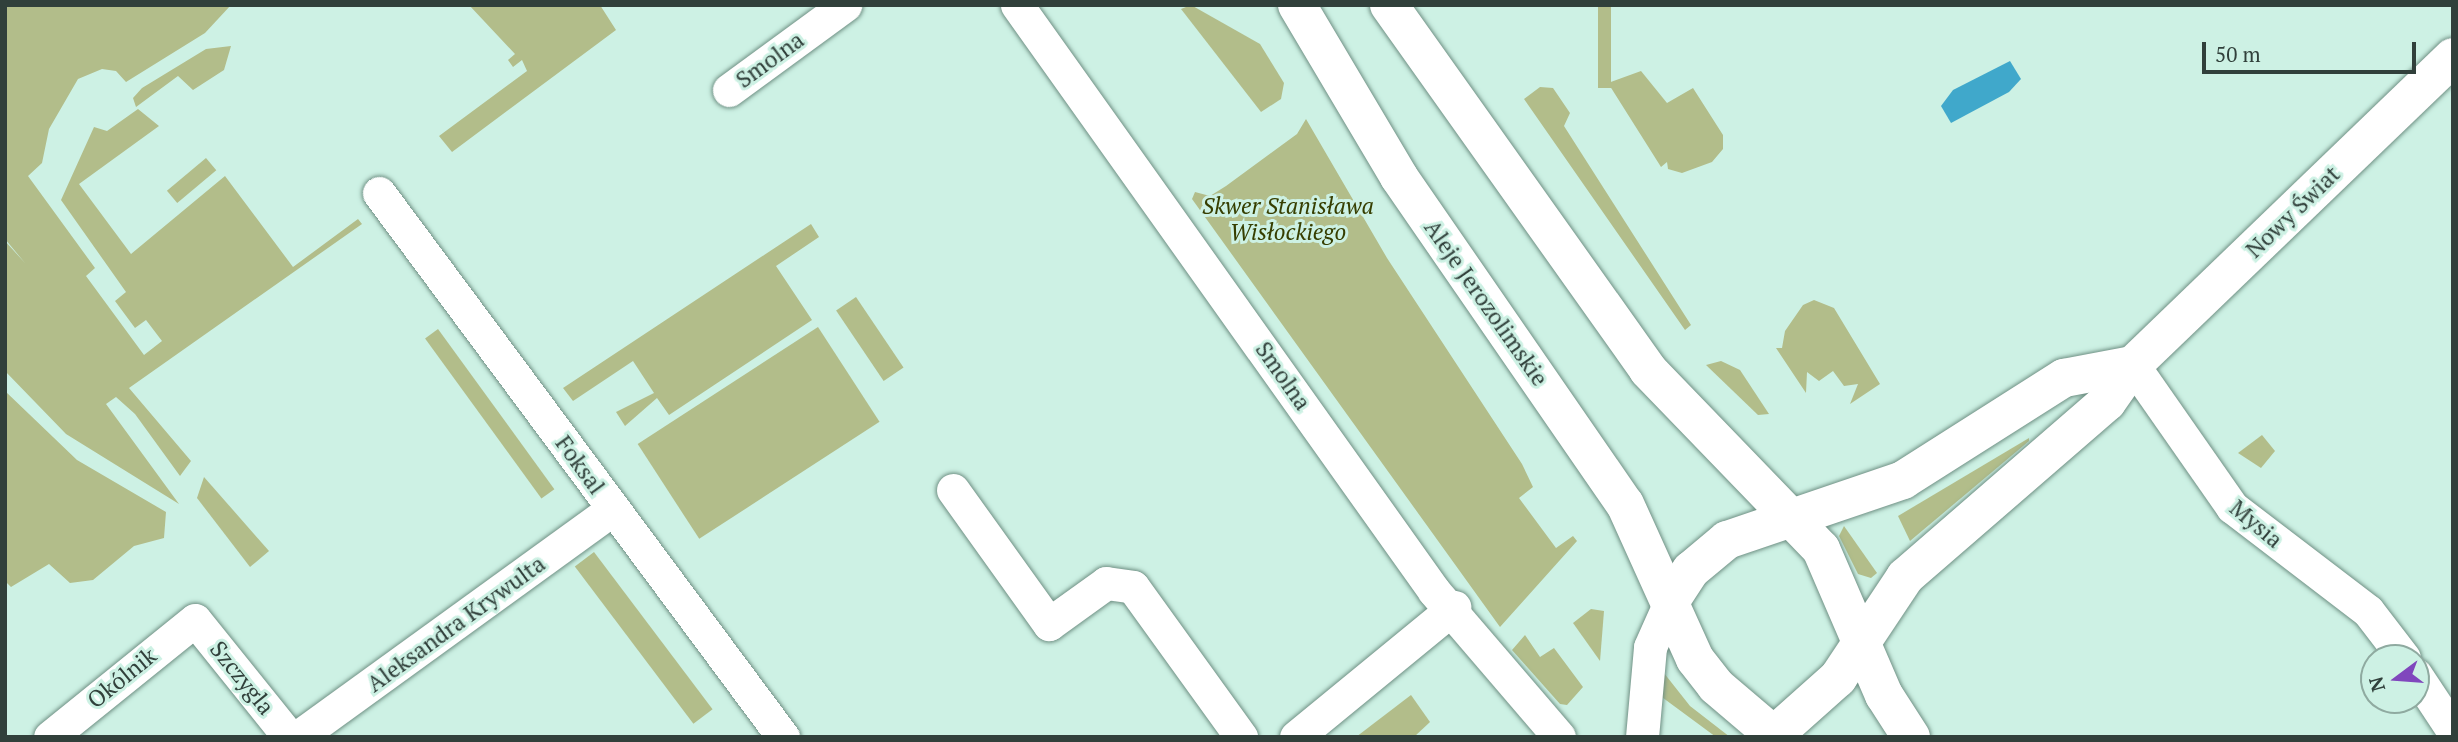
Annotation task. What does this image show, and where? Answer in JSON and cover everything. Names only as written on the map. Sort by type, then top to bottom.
[{"type":"main road","name":"Aleje Jerozolimskie","points":[[1297,5],[1399,177],[1625,504],[1670,602]]},
{"type":"main road","points":[[1389,5],[1648,370],[1793,515],[1831,564],[1860,640],[1911,737]]},
{"type":"main road","name":"Nowy Świat","points":[[1860,640],[1905,578],[2040,465],[2107,402],[2133,365],[2453,57]]},
{"type":"main road","points":[[1860,640],[1830,687],[1774,736],[1702,669],[1670,602],[1717,547],[1793,515],[1855,501],[1903,480],[2064,378],[2133,365]]},
{"type":"street","name":"Smolna","points":[[729,90],[845,5]]},
{"type":"street","name":"Smolna","points":[[1017,5],[1434,591],[1454,607],[1559,737]]},
{"type":"street","name":"Foksal","points":[[379,193],[613,509],[775,734]]},
{"type":"street","name":"Mysia","points":[[2133,365],[2232,507],[2368,611],[2393,644]]},
{"type":"street","points":[[953,490],[1049,624],[1105,583],[1133,587],[1241,737]]},
{"type":"street","name":"Aleksandra Krywulta","points":[[298,737],[613,509]]},
{"type":"street","points":[[1631,737],[1643,721],[1650,647],[1670,602]]},
{"type":"street","points":[[1296,737],[1454,607]]},
{"type":"street","name":"Szczygla","points":[[195,620],[289,737]]},
{"type":"street","name":"Okólnik","points":[[50,737],[195,620]]},
{"type":"street","points":[[2430,696],[2453,731]]},
{"type":"green space","points":[[5,5],[231,5],[205,33],[126,82],[116,71],[102,69],[78,79],[49,129],[42,163],[28,176],[95,268],[86,276],[144,355],[162,341],[146,320],[135,328],[115,301],[126,292],[61,200],[94,127],[107,131],[138,109],[159,126],[79,184],[131,254],[225,176],[293,267],[358,219],[362,224],[129,388],[191,461],[180,476],[135,414],[116,397],[106,404],[179,504],[66,434],[5,371],[5,241],[25,263],[5,239]]},
{"type":"green space","points":[[469,5],[600,5],[616,30],[452,152],[439,136],[527,71],[522,60],[513,67],[508,60],[515,54]]},
{"type":"green space","points":[[1191,5],[1260,44],[1284,83],[1281,99],[1261,112],[1181,9]]},
{"type":"green space","points":[[1598,5],[1611,5],[1611,88],[1598,88]]},
{"type":"green space","points":[[231,46],[224,70],[193,90],[178,76],[136,107],[133,98],[142,88],[206,49]]},
{"type":"green space","points":[[1641,71],[1667,103],[1693,88],[1723,135],[1723,149],[1712,162],[1682,173],[1668,169],[1667,162],[1661,167],[1608,83]]},
{"type":"green space","points":[[1540,87],[1553,88],[1570,113],[1564,126],[1691,325],[1685,330],[1524,99]]},
{"type":"green space","name":"Skwer Stanisława Wisłockiego","points":[[1306,119],[1387,258],[1522,464],[1533,487],[1519,498],[1556,548],[1573,536],[1577,541],[1500,627],[1192,199],[1195,192],[1210,196],[1226,186],[1297,134]]},
{"type":"green space","points":[[206,158],[216,170],[177,203],[167,191]]},
{"type":"green space","points":[[811,224],[819,237],[776,266],[812,320],[669,415],[657,398],[625,426],[616,412],[654,393],[633,361],[573,401],[563,388]]},
{"type":"green space","points":[[856,297],[904,367],[884,381],[836,310]]},
{"type":"green space","points":[[1814,300],[1834,308],[1880,384],[1850,404],[1858,384],[1844,386],[1833,371],[1819,381],[1807,372],[1806,393],[1776,348],[1782,348],[1785,331],[1803,305]]},
{"type":"green space","points":[[818,327],[880,422],[699,539],[638,444]]},
{"type":"green space","points":[[438,329],[554,489],[541,499],[425,338]]},
{"type":"green space","points":[[1721,361],[1740,370],[1769,414],[1758,415],[1706,365]]},
{"type":"green space","points":[[5,391],[77,460],[166,512],[164,538],[134,546],[93,580],[70,583],[49,564],[11,587],[5,581]]},
{"type":"green space","points":[[2262,435],[2275,451],[2261,468],[2238,453]]},
{"type":"green space","points":[[2029,438],[2029,441],[1910,541],[1898,516]]},
{"type":"green space","points":[[204,477],[269,551],[250,567],[197,498]]},
{"type":"green space","points":[[1844,526],[1877,573],[1871,578],[1858,574],[1839,536]]},
{"type":"green space","points":[[594,552],[713,709],[693,724],[575,566]]},
{"type":"green space","points":[[1591,609],[1604,611],[1600,661],[1573,623]]},
{"type":"green space","points":[[1525,635],[1540,657],[1554,648],[1583,687],[1567,705],[1560,704],[1512,650]]},
{"type":"green space","points":[[1660,668],[1690,706],[1730,737],[1716,737],[1655,692]]},
{"type":"green space","points":[[1411,695],[1430,722],[1414,737],[1356,737]]},
{"type":"water","points":[[2010,61],[2021,79],[2009,92],[1951,123],[1941,106],[1953,90]]}]
